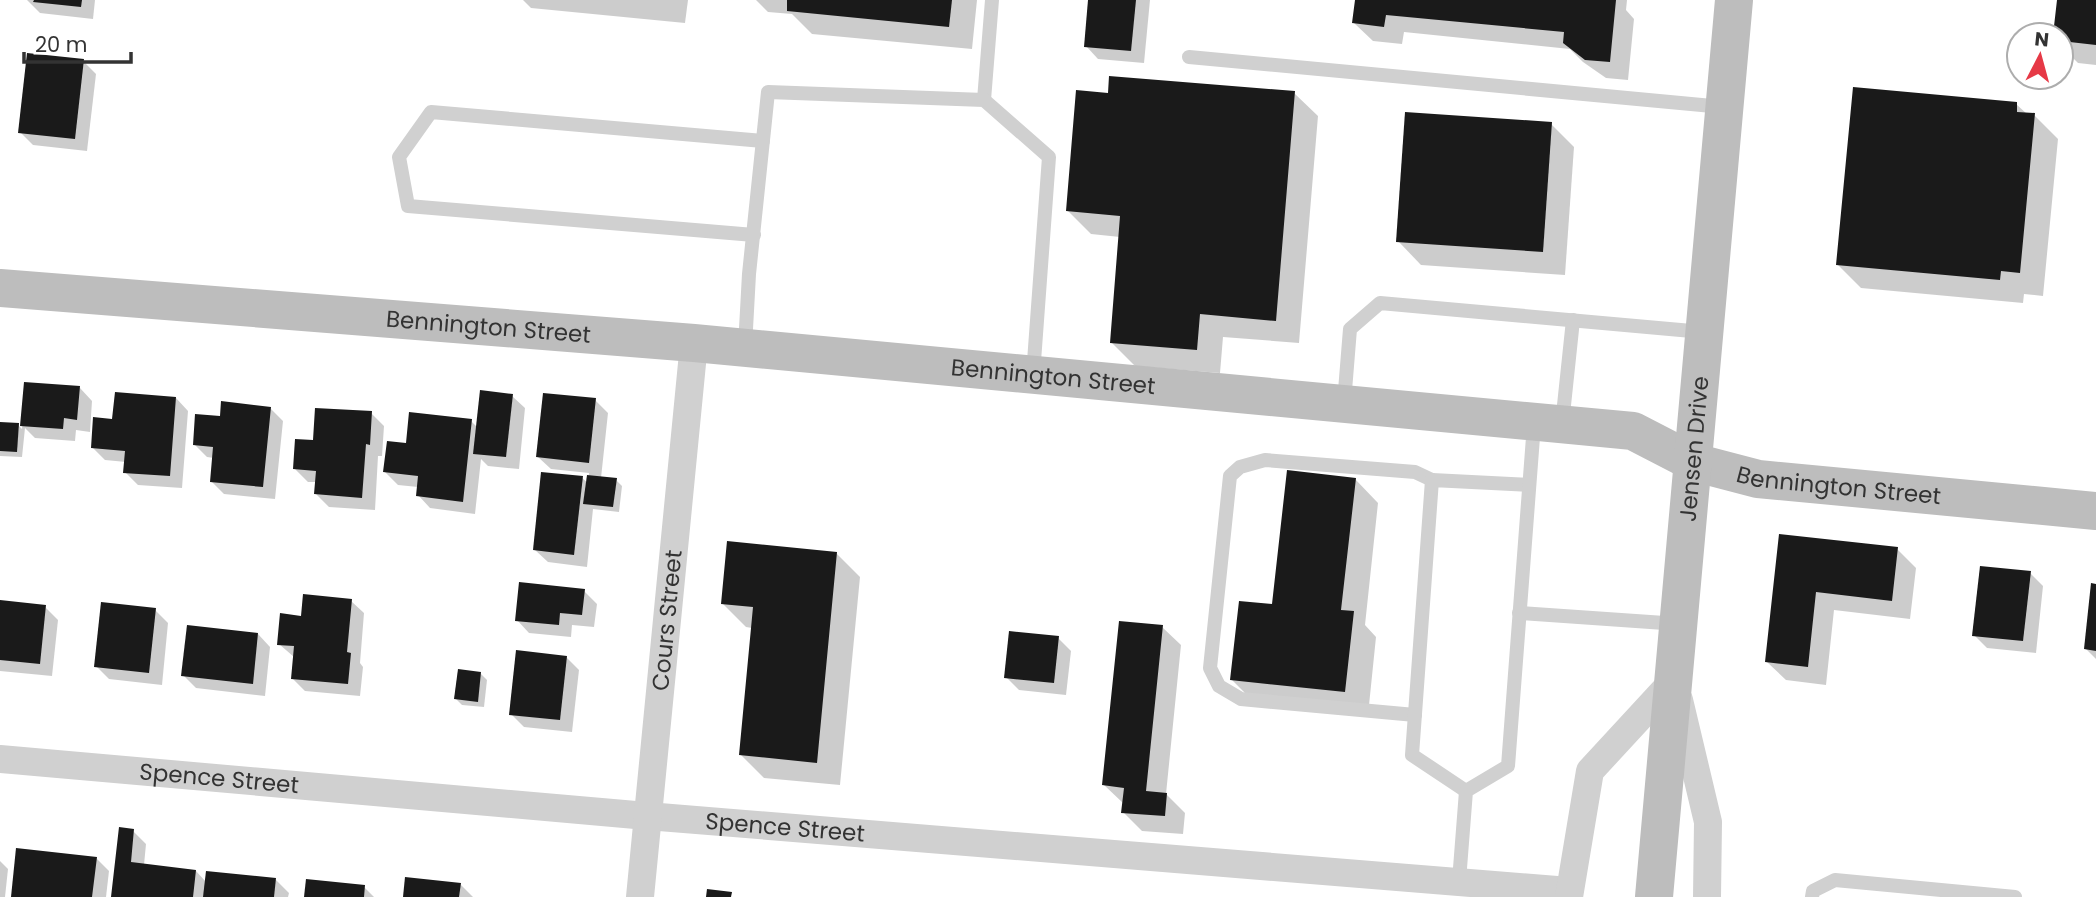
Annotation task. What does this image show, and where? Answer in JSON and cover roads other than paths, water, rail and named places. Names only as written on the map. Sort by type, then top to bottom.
[{"type":"street","name":"Jensen Drive","points":[[1654,897],[1734,0]]},
{"type":"street","name":"Bennington Street","points":[[0,288],[694,343],[1633,431],[1693,462],[1758,479],[2096,511]]},
{"type":"street","name":"Cours Street","points":[[640,897],[694,343]]},
{"type":"street","points":[[1569,894],[1590,772],[1675,680]]},
{"type":"street","points":[[1675,680],[1708,822],[1707,897]]},
{"type":"street","name":"Spence Street","points":[[0,759],[647,816],[1459,881],[1569,894]]},
{"type":"lane","points":[[984,100],[992,0]]},
{"type":"lane","points":[[1189,57],[1724,107]]},
{"type":"lane","points":[[745,348],[768,92],[984,100],[1049,157],[1032,375]]},
{"type":"lane","points":[[754,235],[408,206],[399,157],[431,112],[763,141]]},
{"type":"lane","points":[[1343,405],[1350,329],[1380,303],[1704,332]]},
{"type":"lane","points":[[1466,791],[1508,766],[1529,485],[1548,424],[1573,320]]},
{"type":"lane","points":[[1415,715],[1241,699],[1219,686],[1210,668],[1230,476],[1240,467],[1265,460],[1415,472],[1432,480],[1529,485]]},
{"type":"lane","points":[[1432,480],[1412,755],[1466,791]]},
{"type":"lane","points":[[1519,613],[1679,624]]},
{"type":"lane","points":[[1459,881],[1466,791]]},
{"type":"lane","points":[[1812,897],[1813,891],[1835,880],[2015,897]]}]
